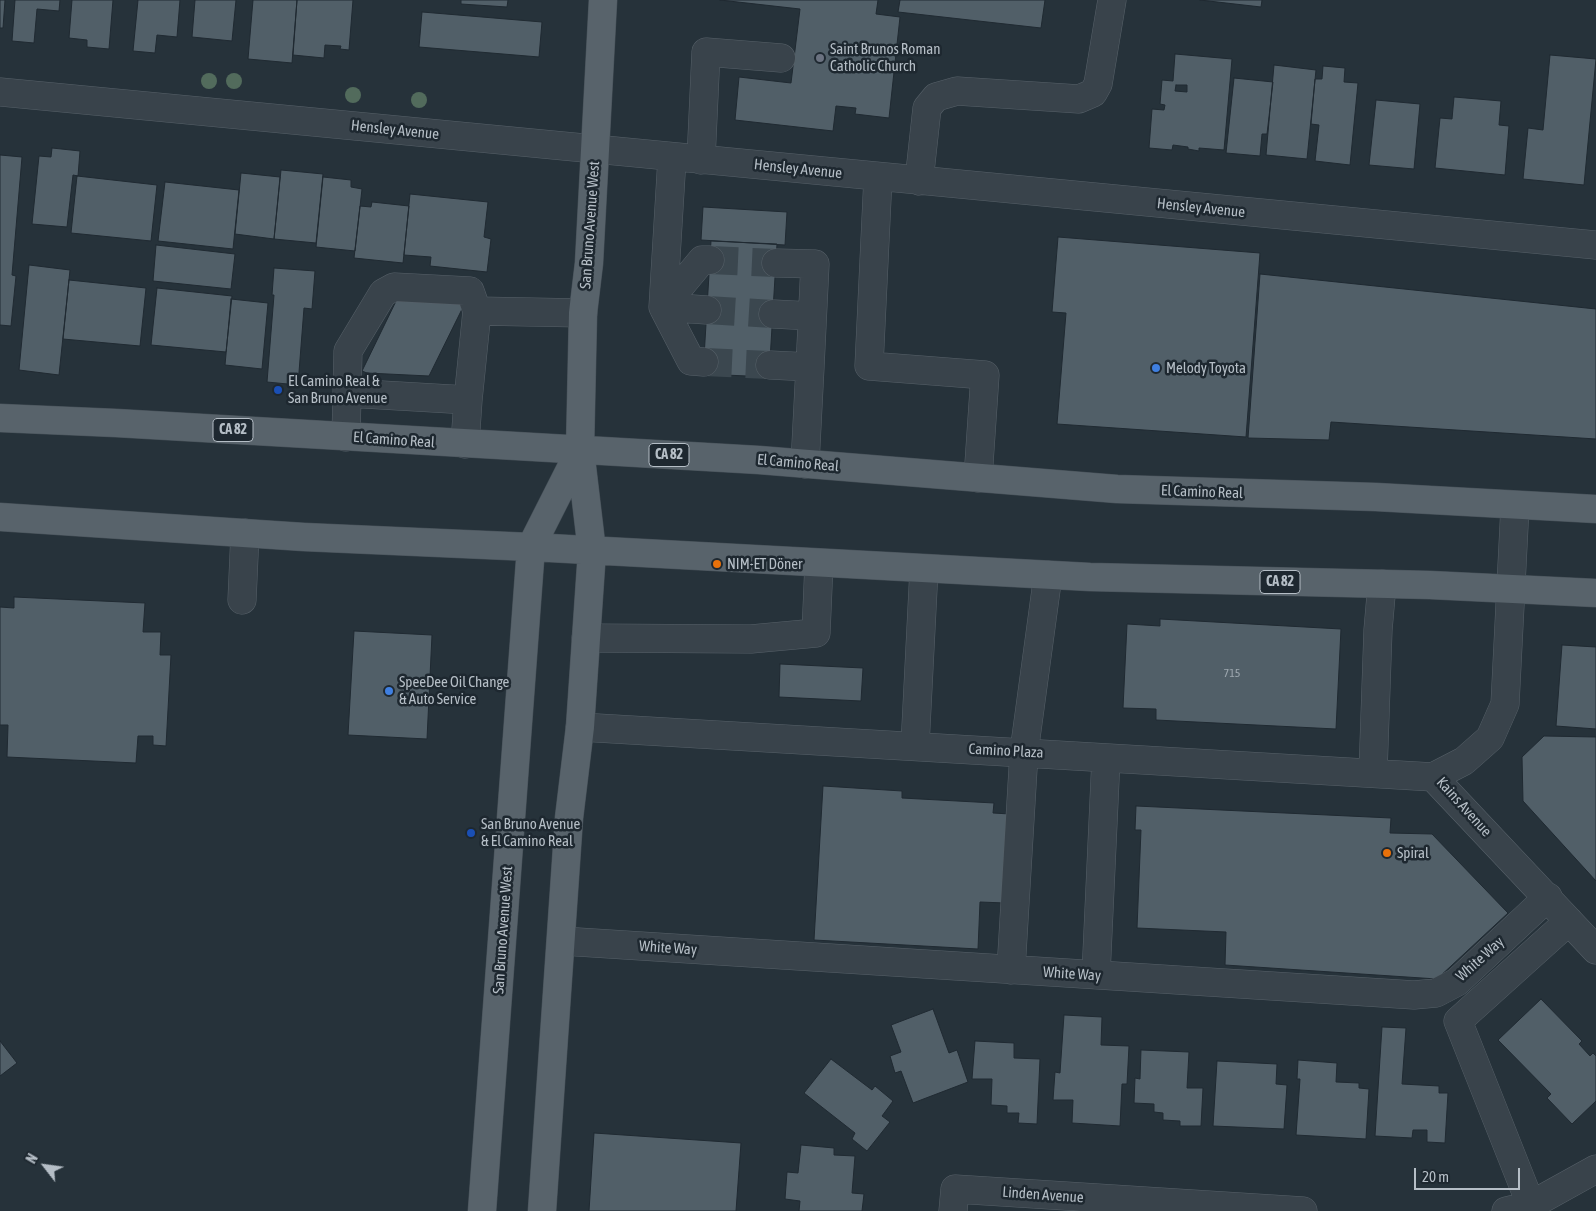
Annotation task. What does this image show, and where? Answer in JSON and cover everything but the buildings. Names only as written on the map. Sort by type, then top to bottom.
[{"type":"main road","name":"San Bruno Avenue West","points":[[542,1211],[569,818],[580,726],[592,551],[580,450],[583,313],[589,264],[603,0]]},
{"type":"main road","name":"El Camino Real","points":[[0,418],[116,423],[805,464],[1116,489],[1376,497],[1596,509]]},
{"type":"main road","name":"San Bruno Avenue West","points":[[482,1211],[531,547],[580,450]]},
{"type":"main road","name":"CA 82","points":[[0,517],[244,533],[1048,575],[1208,581],[1511,588],[1596,593]]},
{"type":"street","points":[[918,181],[927,108],[936,97],[957,91],[1079,99],[1093,93],[1098,84],[1112,0]]},
{"type":"street","points":[[701,160],[706,52],[782,58]]},
{"type":"street","name":"Hensley Avenue","points":[[0,92],[1596,246]]},
{"type":"street","points":[[672,158],[663,307],[691,361],[704,362]]},
{"type":"street","points":[[878,177],[869,366],[985,375],[978,478]]},
{"type":"street","points":[[663,307],[702,260],[710,260]]},
{"type":"street","points":[[776,263],[815,264],[805,464]]},
{"type":"street","points":[[346,437],[348,350],[384,293],[394,287],[470,291],[477,312],[465,444]]},
{"type":"street","points":[[663,307],[707,310]]},
{"type":"street","points":[[477,312],[583,313]]},
{"type":"street","points":[[773,314],[812,316]]},
{"type":"street","points":[[770,365],[810,367]]},
{"type":"street","points":[[347,393],[468,400]]},
{"type":"street","name":"Kains Avenue","points":[[1515,506],[1505,704],[1490,738],[1464,761],[1433,777],[1569,921],[1594,942]]},
{"type":"street","points":[[242,600],[244,533]]},
{"type":"street","points":[[586,638],[751,639],[816,633],[819,563]]},
{"type":"street","points":[[915,746],[924,568]]},
{"type":"street","points":[[1011,970],[1024,752],[1048,575]]},
{"type":"street","points":[[1372,773],[1378,630],[1382,584]]},
{"type":"street","name":"Camino Plaza","points":[[580,726],[1433,777]]},
{"type":"street","points":[[1096,975],[1106,758]]},
{"type":"street","name":"White Way","points":[[562,941],[1414,996],[1436,993],[1457,982],[1548,897]]},
{"type":"street","points":[[1569,921],[1458,1021],[1518,1208],[1596,1169]]},
{"type":"street","name":"Linden Avenue","points":[[953,1211],[954,1189],[1303,1211]]},
{"type":"tunnel","points":[[710,260],[776,263]]},
{"type":"tunnel","points":[[707,310],[773,314]]},
{"type":"tunnel","points":[[704,362],[770,365]]},
{"type":"place","name":"Saint Brunos Roman Catholic Church","points":[[820,58]]},
{"type":"place","name":"Melody Toyota","points":[[1156,368]]},
{"type":"place","name":"El Camino Real & San Bruno Avenue","points":[[278,390]]},
{"type":"place","name":"NIM-ET Döner","points":[[717,564]]},
{"type":"place","name":"SpeeDee Oil Change & Auto Service","points":[[389,691]]},
{"type":"place","name":"San Bruno Avenue & El Camino Real","points":[[471,833]]},
{"type":"place","name":"Spiral","points":[[1387,853]]}]
